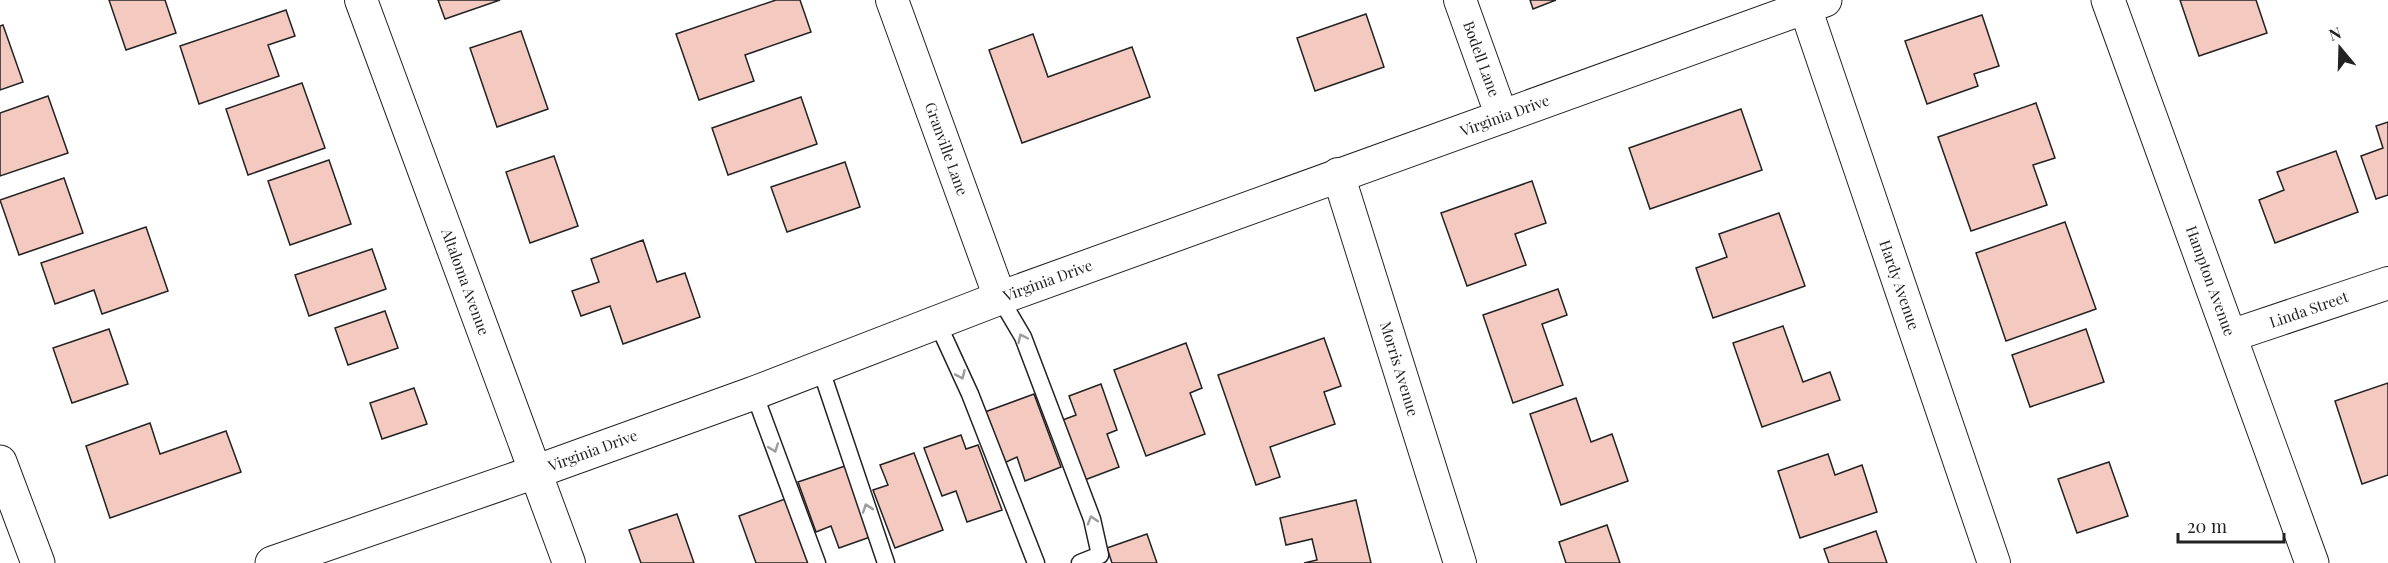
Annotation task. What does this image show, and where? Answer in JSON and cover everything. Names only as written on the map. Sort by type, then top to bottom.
[{"type":"street","name":"Altaloma Avenue","points":[[362,0],[569,563]]},
{"type":"street","name":"Granville Lane","points":[[892,0],[1000,298]]},
{"type":"street","name":"Bodell Lane","points":[[1460,0],[1502,117]]},
{"type":"street","name":"Hampton Avenue","points":[[2108,0],[2312,563]]},
{"type":"street","name":"Virginia Drive","points":[[272,563],[754,393],[1000,298],[1338,174],[1815,4]]},
{"type":"street","name":"Hardy Avenue","points":[[1815,4],[1994,563]]},
{"type":"street","name":"Morris Avenue","points":[[1338,174],[1460,563]]},
{"type":"street","name":"Linda Street","points":[[2230,336],[2388,283]]},
{"type":"street","points":[[0,462],[38,563]]},
{"type":"lane","points":[[1000,298],[1023,337],[1092,519],[1100,555],[1080,563]]},
{"type":"lane","points":[[937,322],[970,394],[1036,563]]},
{"type":"lane","points":[[820,367],[886,563]]},
{"type":"lane","points":[[754,393],[817,563]]},
{"type":"building","points":[[109,0],[165,0],[176,33],[126,50]]},
{"type":"building","points":[[438,0],[500,0],[445,19]]},
{"type":"building","points":[[776,0],[800,0],[811,32],[745,55],[754,81],[699,100],[676,34]]},
{"type":"building","points":[[1530,0],[1556,0],[1533,9]]},
{"type":"building","points":[[2180,0],[2256,0],[2267,33],[2199,56]]},
{"type":"building","points":[[286,10],[295,36],[268,45],[279,76],[199,104],[180,46]]},
{"type":"building","points":[[1366,14],[1384,67],[1315,91],[1297,38]]},
{"type":"building","points":[[1982,15],[1999,66],[1974,74],[1978,86],[1927,104],[1905,41]]},
{"type":"building","points":[[3,25],[23,82],[0,90],[0,26]]},
{"type":"building","points":[[521,31],[548,109],[497,127],[470,48]]},
{"type":"building","points":[[1033,34],[1048,77],[1132,47],[1150,97],[1022,143],[989,50]]},
{"type":"building","points":[[302,83],[325,148],[248,175],[226,109]]},
{"type":"building","points":[[48,96],[68,153],[0,176],[0,113]]},
{"type":"building","points":[[801,97],[817,144],[728,175],[712,128]]},
{"type":"building","points":[[2036,103],[2055,158],[2033,165],[2047,205],[1971,231],[1938,137]]},
{"type":"building","points":[[1741,109],[1762,170],[1650,209],[1629,148]]},
{"type":"building","points":[[2388,122],[2388,195],[2376,199],[2361,156],[2383,148],[2376,126]]},
{"type":"building","points":[[2336,151],[2358,212],[2275,243],[2259,200],[2284,190],[2277,172]]},
{"type":"building","points":[[554,156],[578,226],[530,243],[506,172]]},
{"type":"building","points":[[329,160],[351,224],[290,245],[268,181]]},
{"type":"building","points":[[845,162],[860,207],[787,232],[771,187]]},
{"type":"building","points":[[64,178],[83,233],[19,255],[0,200]]},
{"type":"building","points":[[1532,181],[1546,223],[1515,234],[1526,265],[1467,286],[1441,213]]},
{"type":"building","points":[[1779,213],[1805,286],[1713,318],[1696,268],[1727,257],[1719,234]]},
{"type":"building","points":[[2065,222],[2096,309],[2006,341],[1976,253]]},
{"type":"building","points":[[146,227],[168,291],[102,314],[94,290],[55,304],[41,263]]},
{"type":"building","points":[[643,240],[657,282],[685,273],[700,317],[623,344],[610,306],[581,316],[572,291],[599,282],[591,259]]},
{"type":"building","points":[[372,249],[386,289],[309,316],[295,275]]},
{"type":"building","points":[[1558,289],[1567,315],[1542,324],[1563,385],[1513,403],[1483,315]]},
{"type":"building","points":[[385,311],[398,348],[348,365],[335,328]]},
{"type":"building","points":[[1783,326],[1803,382],[1830,372],[1840,400],[1762,427],[1733,343]]},
{"type":"building","points":[[109,329],[128,384],[72,403],[53,348]]},
{"type":"building","points":[[2086,329],[2104,382],[2030,407],[2012,355]]},
{"type":"building","points":[[1324,338],[1341,386],[1324,392],[1335,424],[1270,447],[1280,477],[1256,485],[1218,375]]},
{"type":"building","points":[[1186,343],[1202,388],[1190,393],[1205,434],[1146,456],[1114,370]]},
{"type":"building","points":[[2388,383],[2388,475],[2362,484],[2335,401]]},
{"type":"building","points":[[1101,384],[1117,430],[1107,434],[1119,467],[1082,481],[1060,421],[1076,415],[1069,396]]},
{"type":"building","points":[[414,388],[427,424],[382,439],[370,403]]},
{"type":"building","points":[[1034,394],[1061,467],[1025,481],[1017,457],[1004,463],[985,412]]},
{"type":"building","points":[[1576,398],[1591,442],[1612,434],[1628,481],[1561,505],[1530,414]]},
{"type":"building","points":[[150,423],[160,454],[226,431],[241,472],[110,518],[86,446]]},
{"type":"building","points":[[961,435],[966,449],[978,445],[1002,510],[967,522],[956,491],[942,496],[924,448]]},
{"type":"building","points":[[914,453],[943,530],[895,548],[873,490],[888,485],[880,465]]},
{"type":"building","points":[[1828,454],[1835,475],[1862,465],[1877,512],[1800,538],[1778,471]]},
{"type":"building","points":[[2109,462],[2128,516],[2077,533],[2058,479]]},
{"type":"building","points":[[848,465],[873,536],[839,548],[831,526],[816,532],[798,482]]},
{"type":"building","points":[[785,499],[808,563],[756,563],[739,516]]},
{"type":"building","points":[[1356,500],[1371,563],[1304,563],[1317,560],[1312,539],[1286,545],[1280,518]]},
{"type":"building","points":[[677,514],[694,563],[641,563],[629,530]]},
{"type":"building","points":[[1607,525],[1620,563],[1566,563],[1559,542]]},
{"type":"building","points":[[1876,531],[1887,563],[1829,563],[1824,549]]},
{"type":"building","points":[[1147,534],[1157,563],[1112,563],[1107,548]]}]
